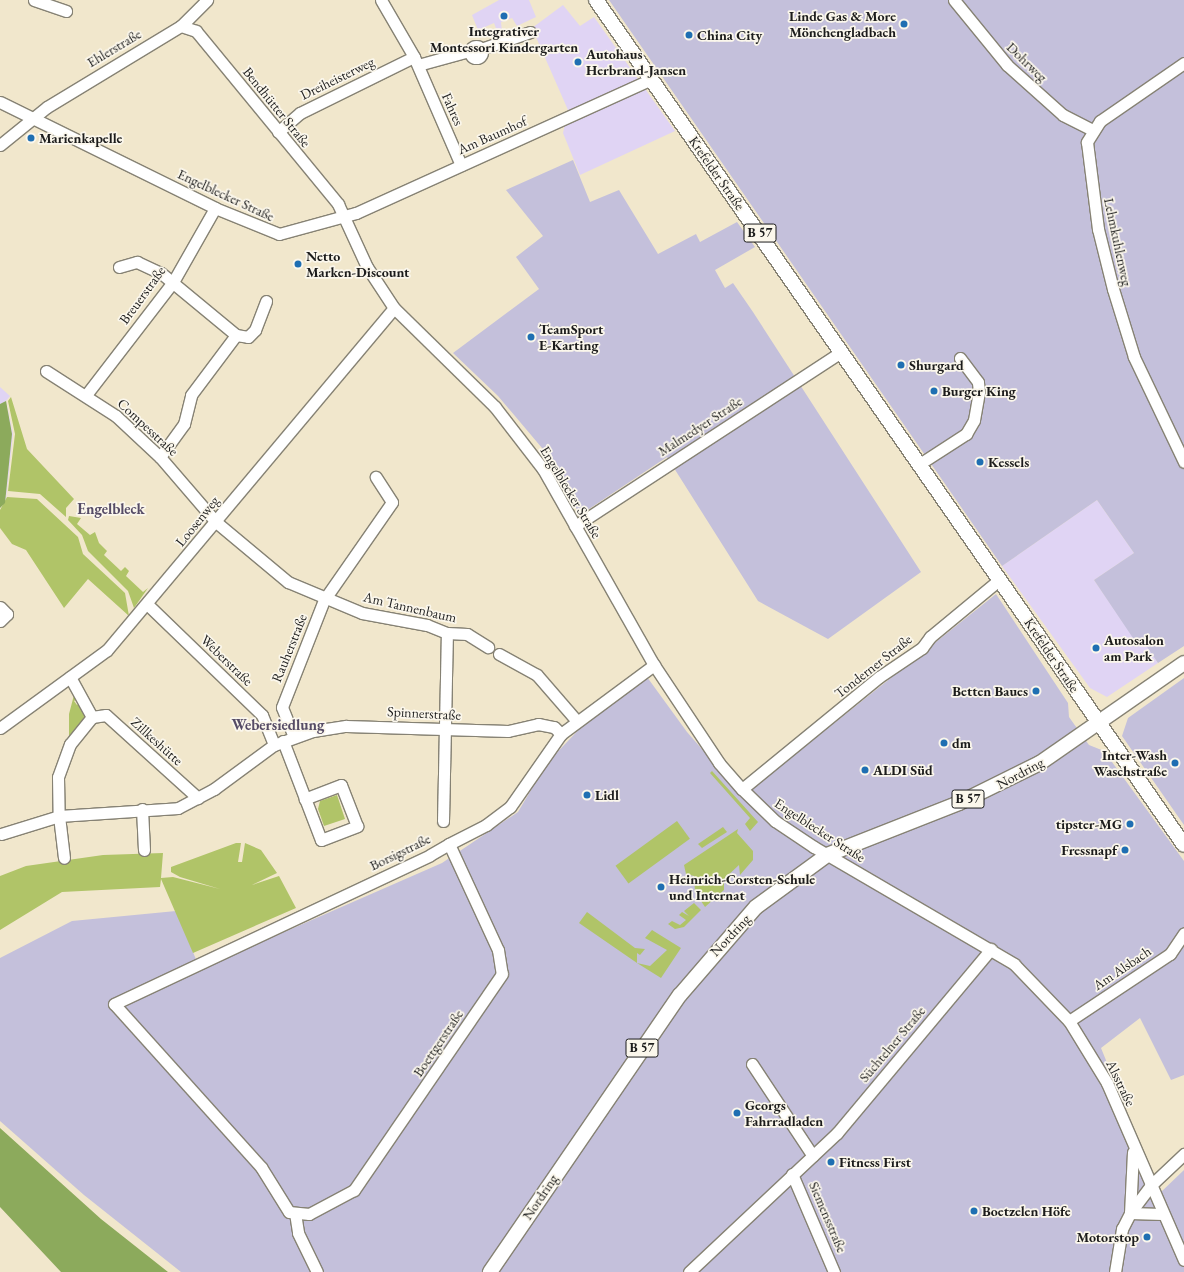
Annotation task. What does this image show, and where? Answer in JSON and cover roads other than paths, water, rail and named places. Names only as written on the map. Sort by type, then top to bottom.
[{"type":"main road","name":"Krefelder Straße","points":[[596,0],[921,463],[1098,723],[1184,845]]},
{"type":"main road","name":"Nordring","points":[[490,1272],[692,979],[756,907],[827,855],[1006,782],[1040,763],[1184,663]]},
{"type":"street","points":[[34,0],[66,11]]},
{"type":"street","name":"Ehlerstraße","points":[[0,144],[33,118],[181,26],[208,0]]},
{"type":"street","name":"Fahres","points":[[381,0],[416,61],[462,165]]},
{"type":"street","name":"Dohrweg","points":[[954,0],[1007,65],[1063,115],[1093,130]]},
{"type":"street","name":"Bendhütter Straße","points":[[181,26],[196,31],[345,216]]},
{"type":"street","points":[[416,61],[470,51],[474,46],[481,49],[530,32]]},
{"type":"street","name":"Dreiheisterweg","points":[[278,132],[300,114],[416,61]]},
{"type":"street","name":"Lehmkuhlenweg","points":[[1184,63],[1100,121],[1093,130],[1087,142],[1092,189],[1113,289],[1134,358],[1184,462]]},
{"type":"street","name":"Am Baumhof","points":[[345,216],[462,165],[651,79]]},
{"type":"street","name":"Engelblecker Straße","points":[[0,102],[215,208],[280,234],[345,216],[367,267],[394,308],[495,407],[542,469],[654,665],[742,790],[775,821],[827,855],[991,949]]},
{"type":"street","name":"Breuerstraße","points":[[86,395],[173,282],[215,208]]},
{"type":"street","points":[[119,267],[137,262],[173,282],[236,335],[248,337],[255,330],[266,301]]},
{"type":"street","name":"Loosenweg","points":[[0,728],[107,650],[216,522],[394,308]]},
{"type":"street","points":[[160,457],[184,424],[191,396],[236,335]]},
{"type":"street","name":"Malmedyer Straße","points":[[575,526],[842,351]]},
{"type":"street","points":[[921,463],[966,434],[974,420],[980,392],[978,382],[960,358]]},
{"type":"street","name":"Compesstraße","points":[[46,371],[86,395],[116,416],[160,457],[216,522]]},
{"type":"street","points":[[324,600],[392,502],[376,477]]},
{"type":"street","name":"Am Tannenbaum","points":[[216,522],[288,582],[324,600],[447,634],[467,634],[488,647]]},
{"type":"street","name":"Tonderner Straße","points":[[742,790],[879,677],[922,648],[930,637],[1000,579]]},
{"type":"street","name":"Rauherstraße","points":[[283,741],[282,707],[324,600]]},
{"type":"street","name":"Weberstraße","points":[[147,604],[262,715],[283,741]]},
{"type":"street","points":[[0,606],[7,614],[0,621]]},
{"type":"street","points":[[443,821],[447,634]]},
{"type":"street","points":[[499,654],[537,675],[576,720]]},
{"type":"street","name":"Borsigstraße","points":[[295,1213],[283,1205],[261,1167],[114,1004],[449,844],[510,806],[562,734],[576,720],[654,665]]},
{"type":"street","points":[[64,858],[59,816],[58,777],[70,744],[92,717],[70,677]]},
{"type":"street","name":"Zillkeshütte","points":[[92,717],[106,715],[198,798]]},
{"type":"street","name":"Spinnerstraße","points":[[198,798],[214,789],[283,741],[346,726],[508,730],[538,724],[554,726],[562,734]]},
{"type":"street","points":[[283,741],[305,799],[321,840],[357,826],[342,785],[305,799]]},
{"type":"street","points":[[1,834],[59,816],[142,809],[178,808],[198,798]]},
{"type":"street","points":[[142,809],[144,850]]},
{"type":"street","name":"Boettgerstraße","points":[[295,1213],[309,1214],[354,1190],[502,974],[498,950],[449,844]]},
{"type":"street","name":"Am Alsbach","points":[[1069,1021],[1170,954],[1184,933]]},
{"type":"street","name":"Alsstraße","points":[[991,949],[1024,973],[1069,1021],[1107,1083],[1162,1214],[1184,1260]]},
{"type":"street","name":"Süchtelner Straße","points":[[689,1272],[792,1174],[813,1156],[878,1086],[991,949]]},
{"type":"street","points":[[752,1064],[813,1156]]},
{"type":"street","points":[[1130,1212],[1133,1146]]},
{"type":"street","points":[[1115,1272],[1122,1229],[1130,1212],[1150,1186],[1184,1154]]},
{"type":"street","name":"Siemensstraße","points":[[792,1174],[834,1272]]},
{"type":"street","points":[[1130,1212],[1162,1214]]},
{"type":"street","points":[[295,1213],[298,1233],[317,1272]]},
{"type":"place","name":"Integrativer Montessori Kindergarten","points":[[504,16]]},
{"type":"place","name":"Linde Gas & More Mönchengladbach","points":[[904,24]]},
{"type":"place","name":"China City","points":[[689,35]]},
{"type":"place","name":"Autohaus Herbrand-Jansen","points":[[578,62]]},
{"type":"place","name":"Marienkapelle","points":[[31,138]]},
{"type":"place","name":"Netto Marken-Discount","points":[[298,264]]},
{"type":"place","name":"TeamSport E-Karting","points":[[531,337]]},
{"type":"place","name":"Shurgard","points":[[901,365]]},
{"type":"place","name":"Burger King","points":[[934,391]]},
{"type":"place","name":"Kessels","points":[[980,462]]},
{"type":"place","name":"Autosalon am Park","points":[[1096,648]]},
{"type":"place","name":"Betten Baues","points":[[1036,691]]},
{"type":"place","name":"dm","points":[[944,743]]},
{"type":"place","name":"Inter-Wash Waschstraße","points":[[1175,763]]},
{"type":"place","name":"ALDI Süd","points":[[865,770]]},
{"type":"place","name":"Lidl","points":[[587,795]]},
{"type":"place","name":"tipster-MG","points":[[1130,824]]},
{"type":"place","name":"Fressnapf","points":[[1125,850]]},
{"type":"place","name":"Heinrich-Corsten-Schule und Internat","points":[[661,887]]},
{"type":"place","name":"Georgs Fahrradladen","points":[[737,1113]]},
{"type":"place","name":"Fitness First","points":[[831,1162]]},
{"type":"place","name":"Boetzelen Höfe","points":[[974,1211]]},
{"type":"place","name":"Motorstop","points":[[1147,1237]]},
{"type":"district","name":"Engelbleck","points":[[111,509]]},
{"type":"district","name":"Webersiedlung","points":[[278,725]]}]
